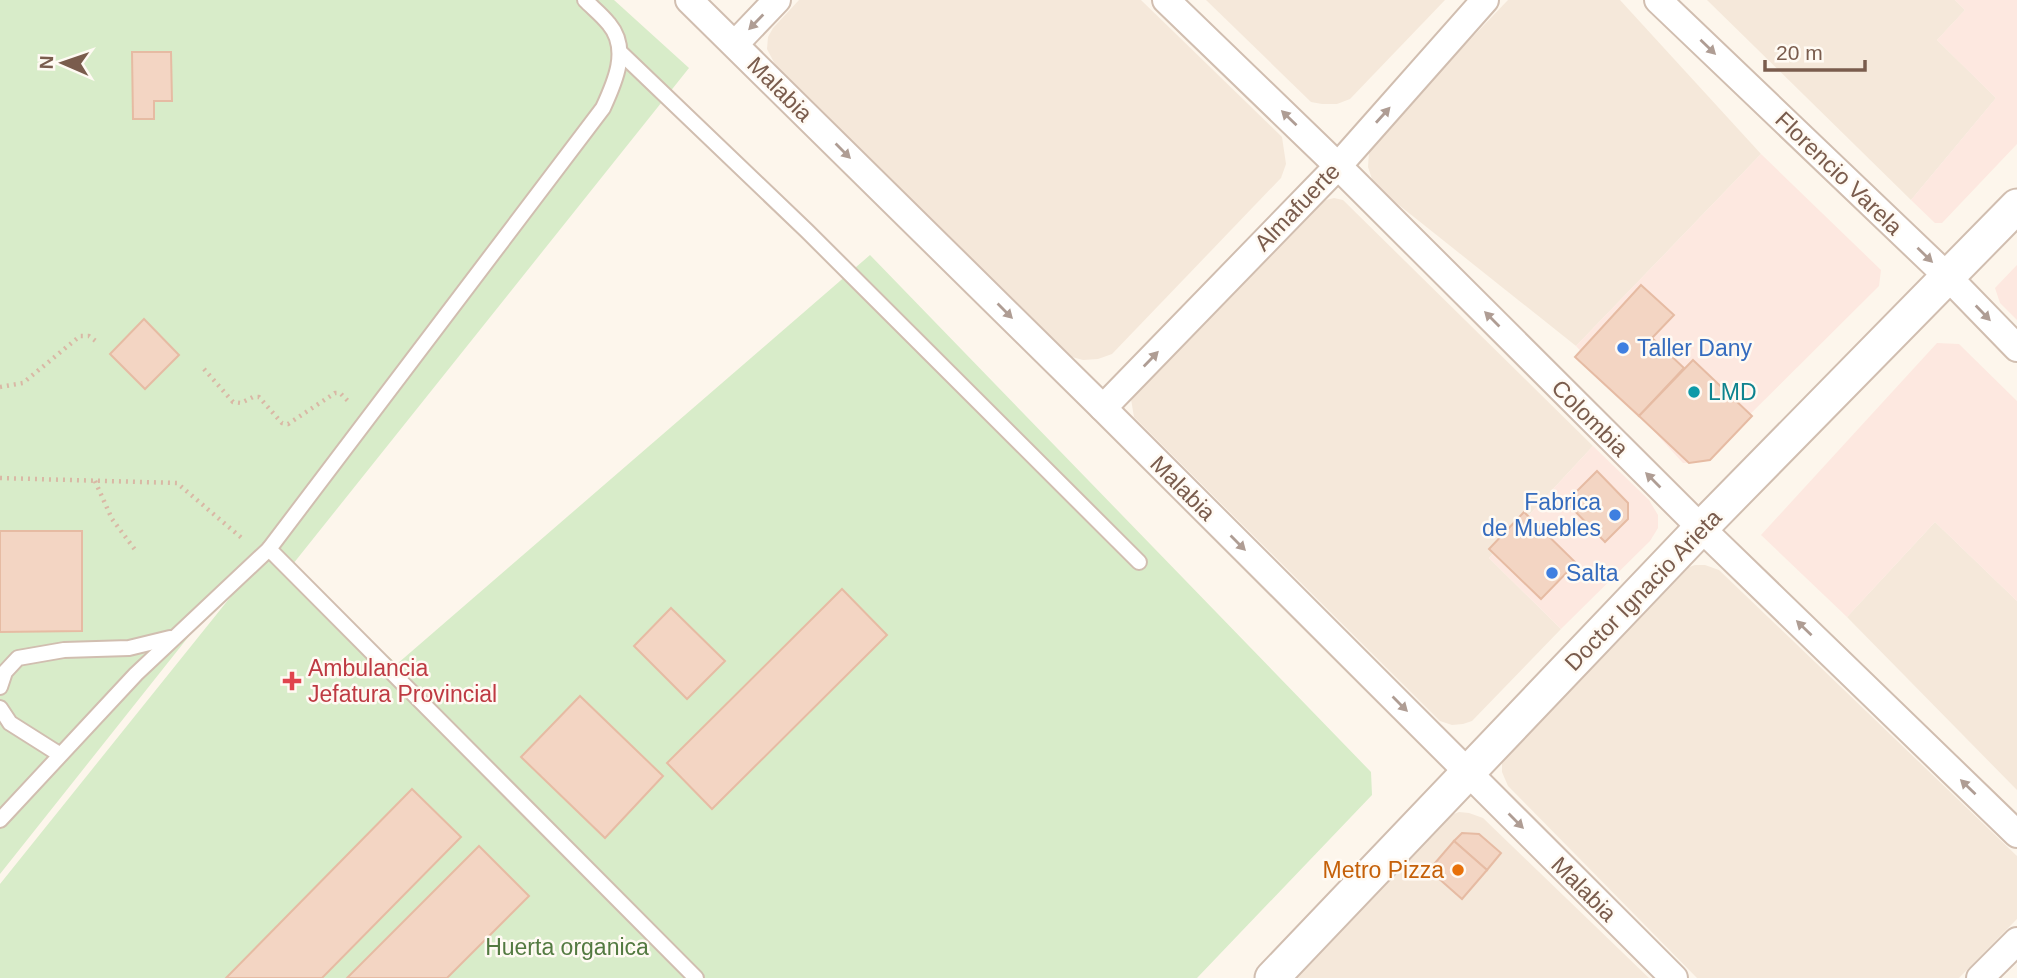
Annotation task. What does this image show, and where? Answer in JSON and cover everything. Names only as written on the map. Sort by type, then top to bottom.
[{"type":"street","name":"Malabia","points":[[690,0],[1674,978]]},
{"type":"street","points":[[735,44],[777,0]]},
{"type":"street","name":"Colombia","points":[[1166,0],[1338,166],[1701,528],[2017,834]]},
{"type":"street","name":"Almafuerte","points":[[1103,408],[1338,166],[1485,0]]},
{"type":"street","name":"Florencio Varela","points":[[1658,0],[1949,278],[2017,348]]},
{"type":"street","name":"Doctor Ignacio Arieta","points":[[1272,978],[1701,528],[2017,206]]},
{"type":"street","points":[[1980,978],[2017,941]]},
{"type":"lane","points":[[585,0],[611,26],[621,53],[807,231],[1139,562]]},
{"type":"lane","points":[[0,820],[59,754],[172,638],[265,553],[603,108],[615,82],[621,53]]},
{"type":"lane","points":[[265,553],[696,978]]},
{"type":"lane","points":[[0,687],[5,672],[18,658],[64,650],[129,648],[172,638]]},
{"type":"lane","points":[[0,708],[10,723],[59,754]]},
{"type":"path","points":[[0,387],[23,383],[80,336],[89,336],[97,342]]},
{"type":"path","points":[[204,369],[233,402],[241,403],[259,397],[282,423],[288,424],[338,392],[366,419]]},
{"type":"path","points":[[0,478],[177,483],[265,553]]},
{"type":"path","points":[[95,481],[112,519],[136,551]]},
{"type":"shaded area","points":[[799,0],[1141,0],[1282,137],[1286,164],[1281,178],[1112,354],[1098,359],[1083,360],[1072,357],[779,72],[767,49],[768,37]]},
{"type":"shaded area","points":[[1206,0],[1445,0],[1350,99],[1337,104],[1322,104],[1311,102]]},
{"type":"shaded area","points":[[1508,0],[1620,0],[1761,154],[1576,346],[1380,190],[1368,167],[1372,142]]},
{"type":"shaded area","points":[[1707,0],[1955,0],[1965,10],[1937,40],[1996,98],[1911,200]]},
{"type":"shaded area","points":[[1955,0],[2017,0],[2017,144],[1942,223],[1935,223],[1911,200],[1996,98],[1937,40],[1965,10]]},
{"type":"shaded area","points":[[1761,154],[1881,270],[1879,286],[1702,462],[1683,463],[1576,346]]},
{"type":"shaded area","points":[[1334,198],[1343,200],[1593,446],[1489,558],[1561,629],[1472,721],[1463,724],[1452,725],[1440,721],[1134,417],[1130,393],[1311,204]]},
{"type":"shaded area","points":[[2017,265],[2017,320],[2000,303],[1995,288]]},
{"type":"shaded area","points":[[1937,343],[1959,344],[2017,401],[2017,601],[1935,522],[1847,617],[1761,535]]},
{"type":"shaded area","points":[[1593,446],[1649,500],[1658,515],[1658,528],[1650,541],[1561,629],[1489,558]]},
{"type":"shaded area","points":[[1935,522],[2017,601],[2017,790],[1847,617]]},
{"type":"shaded area","points":[[1695,565],[1719,570],[2017,856],[2017,919],[1959,978],[1697,978],[1508,786],[1502,772],[1502,758],[1681,570]]},
{"type":"shaded area","points":[[1459,812],[1483,818],[1649,978],[1289,978],[1444,818]]},
{"type":"green space","name":"Huerta organica","points":[[0,0],[614,0],[689,68],[289,569],[397,664],[870,255],[1371,772],[1372,795],[1197,978],[0,978],[0,884],[269,549],[615,100],[0,874]]},
{"type":"building","points":[[132,52],[171,52],[172,101],[154,101],[154,119],[133,119]]},
{"type":"building","name":"Taller Dany","points":[[1641,285],[1674,315],[1652,338],[1684,368],[1639,416],[1575,357]]},
{"type":"building","points":[[144,319],[179,355],[145,389],[110,354]]},
{"type":"building","name":"LMD","points":[[1693,360],[1752,416],[1710,460],[1689,463],[1639,416]]},
{"type":"building","points":[[1597,471],[1628,503],[1628,519],[1605,542],[1566,502]]},
{"type":"building","points":[[1524,512],[1576,563],[1541,599],[1489,549]]},
{"type":"building","points":[[0,531],[82,531],[82,631],[0,632]]},
{"type":"building","points":[[842,589],[887,635],[712,809],[667,763]]},
{"type":"building","points":[[671,608],[725,661],[687,699],[634,646]]},
{"type":"building","points":[[580,696],[663,776],[605,838],[521,757]]},
{"type":"building","points":[[412,789],[461,837],[322,978],[226,978]]},
{"type":"building","points":[[1462,833],[1479,834],[1501,853],[1487,870],[1454,841]]},
{"type":"building","name":"Metro Pizza","points":[[1454,841],[1487,870],[1462,899],[1429,870]]},
{"type":"building","points":[[479,846],[529,896],[447,978],[347,978]]},
{"type":"place","name":"Taller Dany","points":[[1623,348]]},
{"type":"place","name":"LMD","points":[[1694,392]]},
{"type":"place","name":"Fabrica de Muebles","points":[[1615,515]]},
{"type":"place","name":"Salta","points":[[1552,573]]},
{"type":"place","name":"Ambulancia Jefatura Provincial","points":[[292,681]]},
{"type":"place","name":"Metro Pizza","points":[[1458,870]]}]
